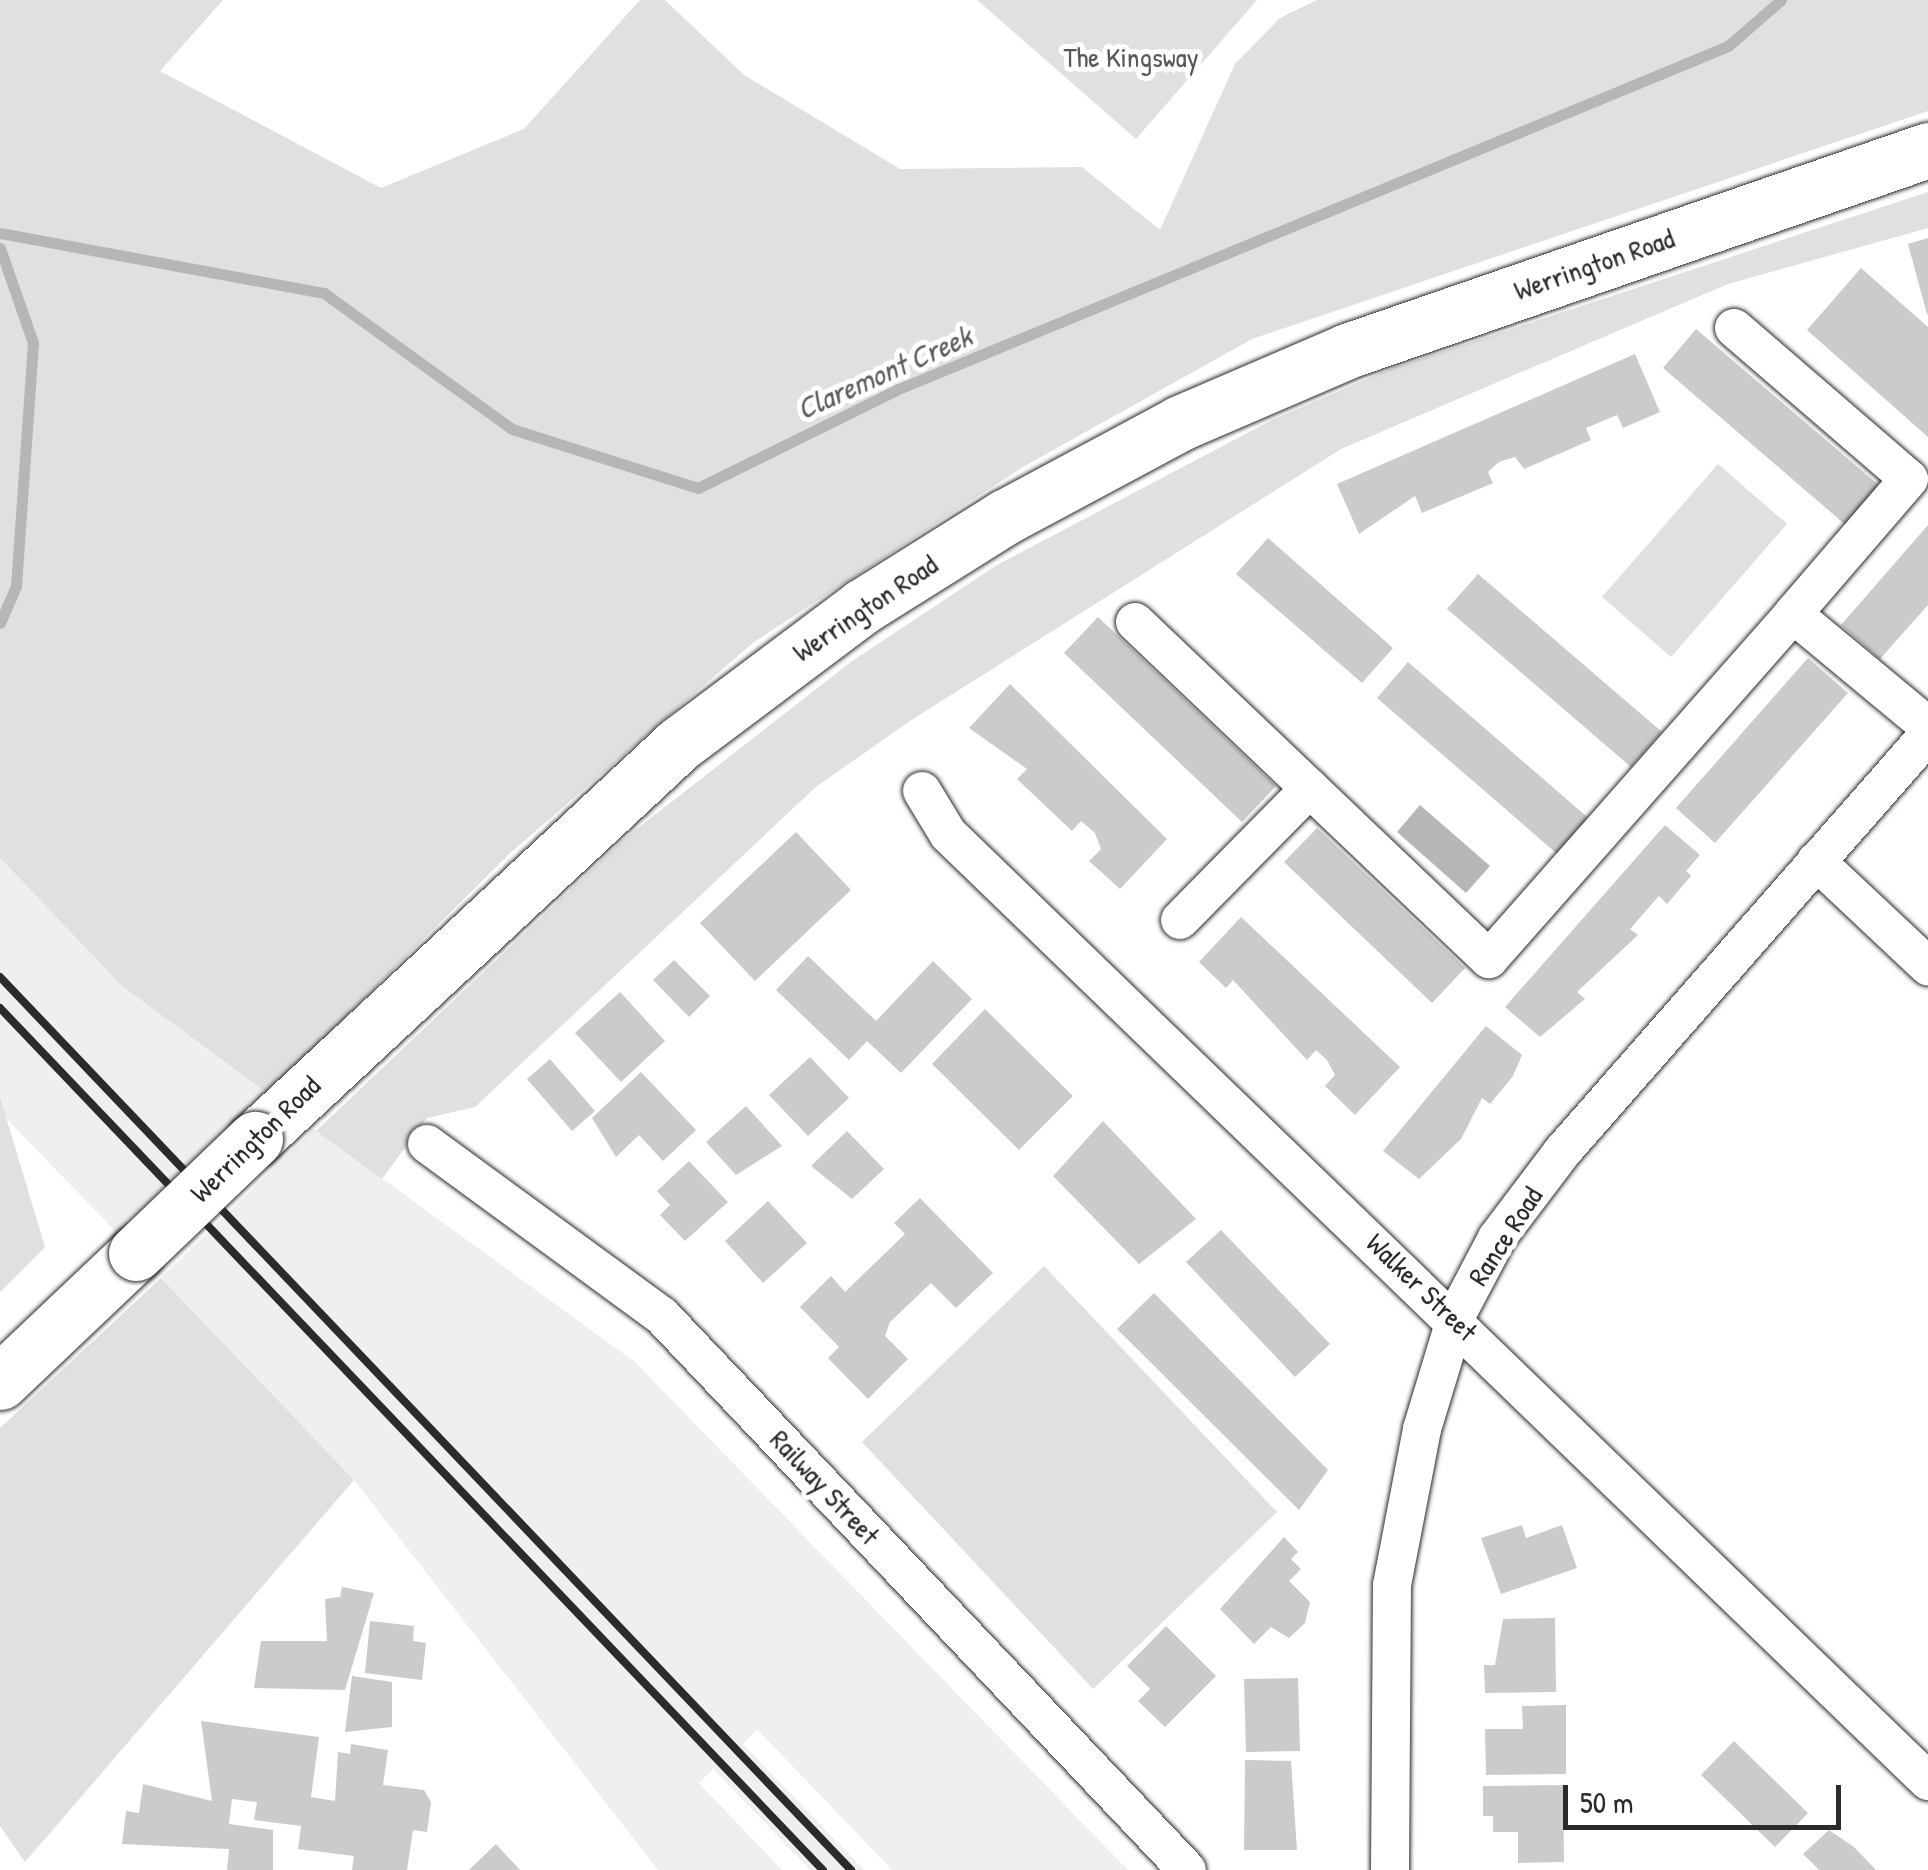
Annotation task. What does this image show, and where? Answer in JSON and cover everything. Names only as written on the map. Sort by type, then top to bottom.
[{"type":"main road","name":"Werrington Road","points":[[0,1382],[254,1139],[680,744],[863,606],[1005,517],[1180,424],[1333,357],[1928,150]]},
{"type":"street","points":[[1135,622],[1489,959],[1909,479],[1734,328]]},
{"type":"street","points":[[1793,614],[1928,726]]},
{"type":"street","name":"Rance Road","points":[[1390,1870],[1392,1585],[1422,1429],[1456,1319],[1497,1238],[1550,1168],[1928,734]]},
{"type":"street","points":[[1180,920],[1310,788]]},
{"type":"street","name":"Walker Street","points":[[922,791],[948,834],[1456,1319],[1928,1781]]},
{"type":"street","points":[[1816,861],[1928,966]]},
{"type":"street","name":"Railway Street","points":[[427,1144],[662,1316],[1187,1870]]},
{"type":"shaded area","points":[[1420,805],[1490,866],[1466,893],[1397,832]]},
{"type":"shaded area","points":[[0,858],[122,986],[268,1094],[118,1234],[0,1112]]},
{"type":"shaded area","points":[[314,1129],[635,1362],[1128,1870],[892,1870],[757,1729],[743,1744],[864,1870],[810,1870],[713,1769],[699,1783],[782,1870],[658,1870],[354,1480],[161,1278]]},
{"type":"green space","points":[[0,0],[223,0],[160,71],[381,188],[524,129],[640,0],[665,0],[744,75],[900,169],[1082,167],[1160,230],[1235,64],[1280,18],[1317,0],[1928,0],[1928,111],[1252,339],[1023,467],[754,642],[509,854],[268,1094],[122,986],[0,858]]},
{"type":"green space","name":"The Kingsway","points":[[977,0],[1257,0],[1136,139]]},
{"type":"green space","points":[[1928,192],[1928,228],[1728,284],[1341,449],[913,719],[817,786],[475,1107],[427,1118],[382,1179],[316,1131],[624,839],[852,661],[997,565],[1270,421],[1390,369]]},
{"type":"green space","points":[[1718,464],[1787,524],[1671,657],[1602,597]]},
{"type":"green space","points":[[0,1097],[45,1247],[0,1292]]},
{"type":"green space","points":[[1044,1266],[1277,1512],[1093,1689],[862,1442]]},
{"type":"green space","points":[[161,1278],[354,1480],[25,1862],[0,1826],[0,1428]]},
{"type":"building","points":[[1928,238],[1928,314],[1927,314],[1908,244]]},
{"type":"building","points":[[1861,268],[1928,327],[1928,437],[1807,330]]},
{"type":"building","points":[[1696,329],[1882,488],[1848,527],[1663,368]]},
{"type":"building","points":[[1635,354],[1660,412],[1623,428],[1617,415],[1586,428],[1591,440],[1524,469],[1515,457],[1499,462],[1488,472],[1493,483],[1422,513],[1415,496],[1359,534],[1337,484]]},
{"type":"building","points":[[1928,525],[1928,605],[1880,659],[1841,625]]},
{"type":"building","points":[[1268,538],[1393,648],[1362,683],[1236,574]]},
{"type":"building","points":[[1478,574],[1662,732],[1631,767],[1447,609]]},
{"type":"building","points":[[1098,617],[1276,786],[1242,822],[1064,653]]},
{"type":"building","points":[[1808,658],[1848,693],[1715,843],[1676,808]]},
{"type":"building","points":[[1408,662],[1593,822],[1562,858],[1377,698]]},
{"type":"building","points":[[1010,684],[1167,839],[1120,889],[1089,861],[1101,849],[1095,833],[1081,821],[1072,831],[1017,779],[1027,769],[969,728]]},
{"type":"building","points":[[1665,825],[1700,855],[1686,871],[1691,876],[1667,904],[1659,896],[1630,929],[1638,935],[1577,992],[1585,999],[1540,1037],[1505,1007]]},
{"type":"building","points":[[1317,828],[1465,968],[1432,1003],[1284,862]]},
{"type":"building","points":[[796,832],[851,890],[755,981],[700,923]]},
{"type":"building","points":[[1241,917],[1400,1067],[1355,1115],[1325,1086],[1335,1075],[1327,1060],[1316,1050],[1307,1060],[1233,980],[1226,988],[1199,962]]},
{"type":"building","points":[[808,956],[876,1021],[933,961],[972,999],[901,1073],[867,1041],[849,1060],[776,990]]},
{"type":"building","points":[[674,960],[710,996],[689,1017],[653,980]]},
{"type":"building","points":[[620,992],[665,1041],[621,1082],[575,1033]]},
{"type":"building","points":[[985,1009],[1073,1096],[1019,1150],[932,1064]]},
{"type":"building","points":[[1486,1026],[1522,1055],[1513,1076],[1490,1104],[1482,1098],[1461,1139],[1419,1179],[1383,1151]]},
{"type":"building","points":[[810,1057],[849,1098],[808,1136],[769,1095]]},
{"type":"building","points":[[550,1059],[595,1111],[572,1131],[527,1079]]},
{"type":"building","points":[[641,1072],[696,1130],[663,1161],[639,1135],[616,1157],[592,1118]]},
{"type":"building","points":[[746,1106],[782,1146],[736,1175],[706,1142]]},
{"type":"building","points":[[1103,1121],[1196,1219],[1139,1264],[1053,1176]]},
{"type":"building","points":[[847,1131],[884,1169],[852,1199],[811,1166]]},
{"type":"building","points":[[689,1161],[728,1202],[685,1241],[660,1215],[670,1205],[657,1191]]},
{"type":"building","points":[[920,1198],[993,1273],[956,1308],[931,1283],[890,1322],[885,1336],[908,1359],[868,1399],[828,1358],[839,1347],[800,1307],[831,1276],[845,1292],[905,1234],[894,1223]]},
{"type":"building","points":[[768,1201],[807,1243],[763,1283],[725,1241]]},
{"type":"building","points":[[1221,1230],[1330,1344],[1295,1377],[1186,1262]]},
{"type":"building","points":[[1154,1293],[1328,1470],[1299,1510],[1117,1329]]},
{"type":"building","points":[[1522,1525],[1526,1538],[1562,1525],[1577,1568],[1501,1594],[1481,1538]]},
{"type":"building","points":[[1284,1537],[1298,1552],[1291,1559],[1301,1569],[1289,1581],[1310,1602],[1305,1623],[1289,1638],[1271,1627],[1254,1644],[1220,1609]]},
{"type":"building","points":[[342,1587],[374,1593],[345,1690],[254,1688],[261,1641],[327,1641],[325,1599],[340,1597]]},
{"type":"building","points":[[1555,1618],[1556,1692],[1485,1693],[1484,1665],[1495,1665],[1503,1619]]},
{"type":"building","points":[[370,1621],[414,1626],[413,1641],[426,1643],[422,1680],[365,1673]]},
{"type":"building","points":[[1166,1626],[1216,1676],[1165,1727],[1138,1701],[1150,1689],[1127,1666]]},
{"type":"building","points":[[352,1676],[392,1682],[392,1727],[345,1732]]},
{"type":"building","points":[[1298,1678],[1300,1751],[1246,1752],[1244,1679]]},
{"type":"building","points":[[1566,1705],[1566,1774],[1486,1775],[1485,1729],[1523,1729],[1522,1706]]},
{"type":"building","points":[[201,1721],[319,1737],[311,1797],[335,1801],[338,1752],[350,1754],[351,1744],[388,1750],[383,1785],[424,1790],[431,1802],[427,1832],[413,1830],[407,1870],[352,1870],[354,1856],[298,1849],[301,1826],[254,1820],[257,1802],[232,1799],[229,1824],[273,1830],[273,1870],[227,1870],[229,1849],[122,1844],[126,1811],[139,1813],[143,1784],[212,1801]]},
{"type":"building","points":[[1734,1741],[1808,1813],[1775,1847],[1701,1775]]},
{"type":"building","points":[[1245,1760],[1291,1761],[1297,1850],[1244,1850]]},
{"type":"building","points":[[1563,1785],[1564,1862],[1518,1863],[1518,1832],[1493,1832],[1493,1816],[1483,1816],[1483,1786]]},
{"type":"building","points":[[1829,1830],[1854,1847],[1876,1870],[1819,1870],[1803,1854]]},
{"type":"building","points":[[496,1844],[520,1870],[469,1870]]},
{"type":"waterway","name":"Claremont Creek","points":[[0,233],[324,293],[512,429],[698,488],[896,390],[1728,46],[1781,0]]},
{"type":"waterway","points":[[0,248],[33,343],[16,586],[0,623]]},
{"type":"railway","points":[[0,977],[851,1870]]},
{"type":"railway","points":[[0,1008],[823,1870]]}]
